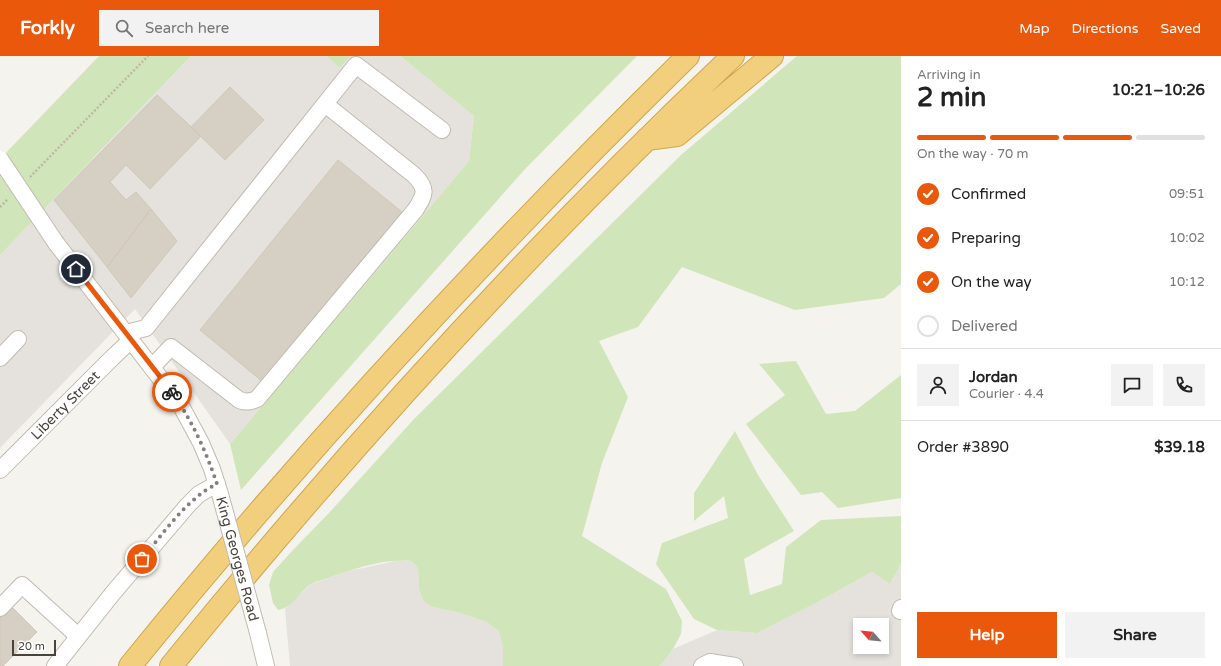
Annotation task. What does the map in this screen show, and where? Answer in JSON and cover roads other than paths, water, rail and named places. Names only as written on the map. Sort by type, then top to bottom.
[{"type":"highway","points":[[130,666],[257,513],[364,391],[511,233],[688,56]]},
{"type":"highway","points":[[170,666],[266,551],[383,417],[456,337],[647,139],[733,56]]},
{"type":"highway","points":[[647,139],[676,135],[772,56]]},
{"type":"street","points":[[129,337],[146,328],[356,66],[442,130]]},
{"type":"street","points":[[152,367],[171,347],[242,402],[257,399],[413,213],[422,200],[425,192],[422,183],[414,175],[325,104]]},
{"type":"street","name":"King Georges Road","points":[[0,159],[56,242],[180,404],[195,429],[212,469],[218,489],[266,666]]},
{"type":"street","name":"Liberty Street","points":[[0,470],[112,358],[129,337]]},
{"type":"street","points":[[0,358],[18,339]]},
{"type":"street","points":[[54,666],[188,505],[199,494],[218,489]]},
{"type":"street","points":[[0,608],[22,585],[78,636]]},
{"type":"street","points":[[702,666],[710,662],[735,666]]}]
